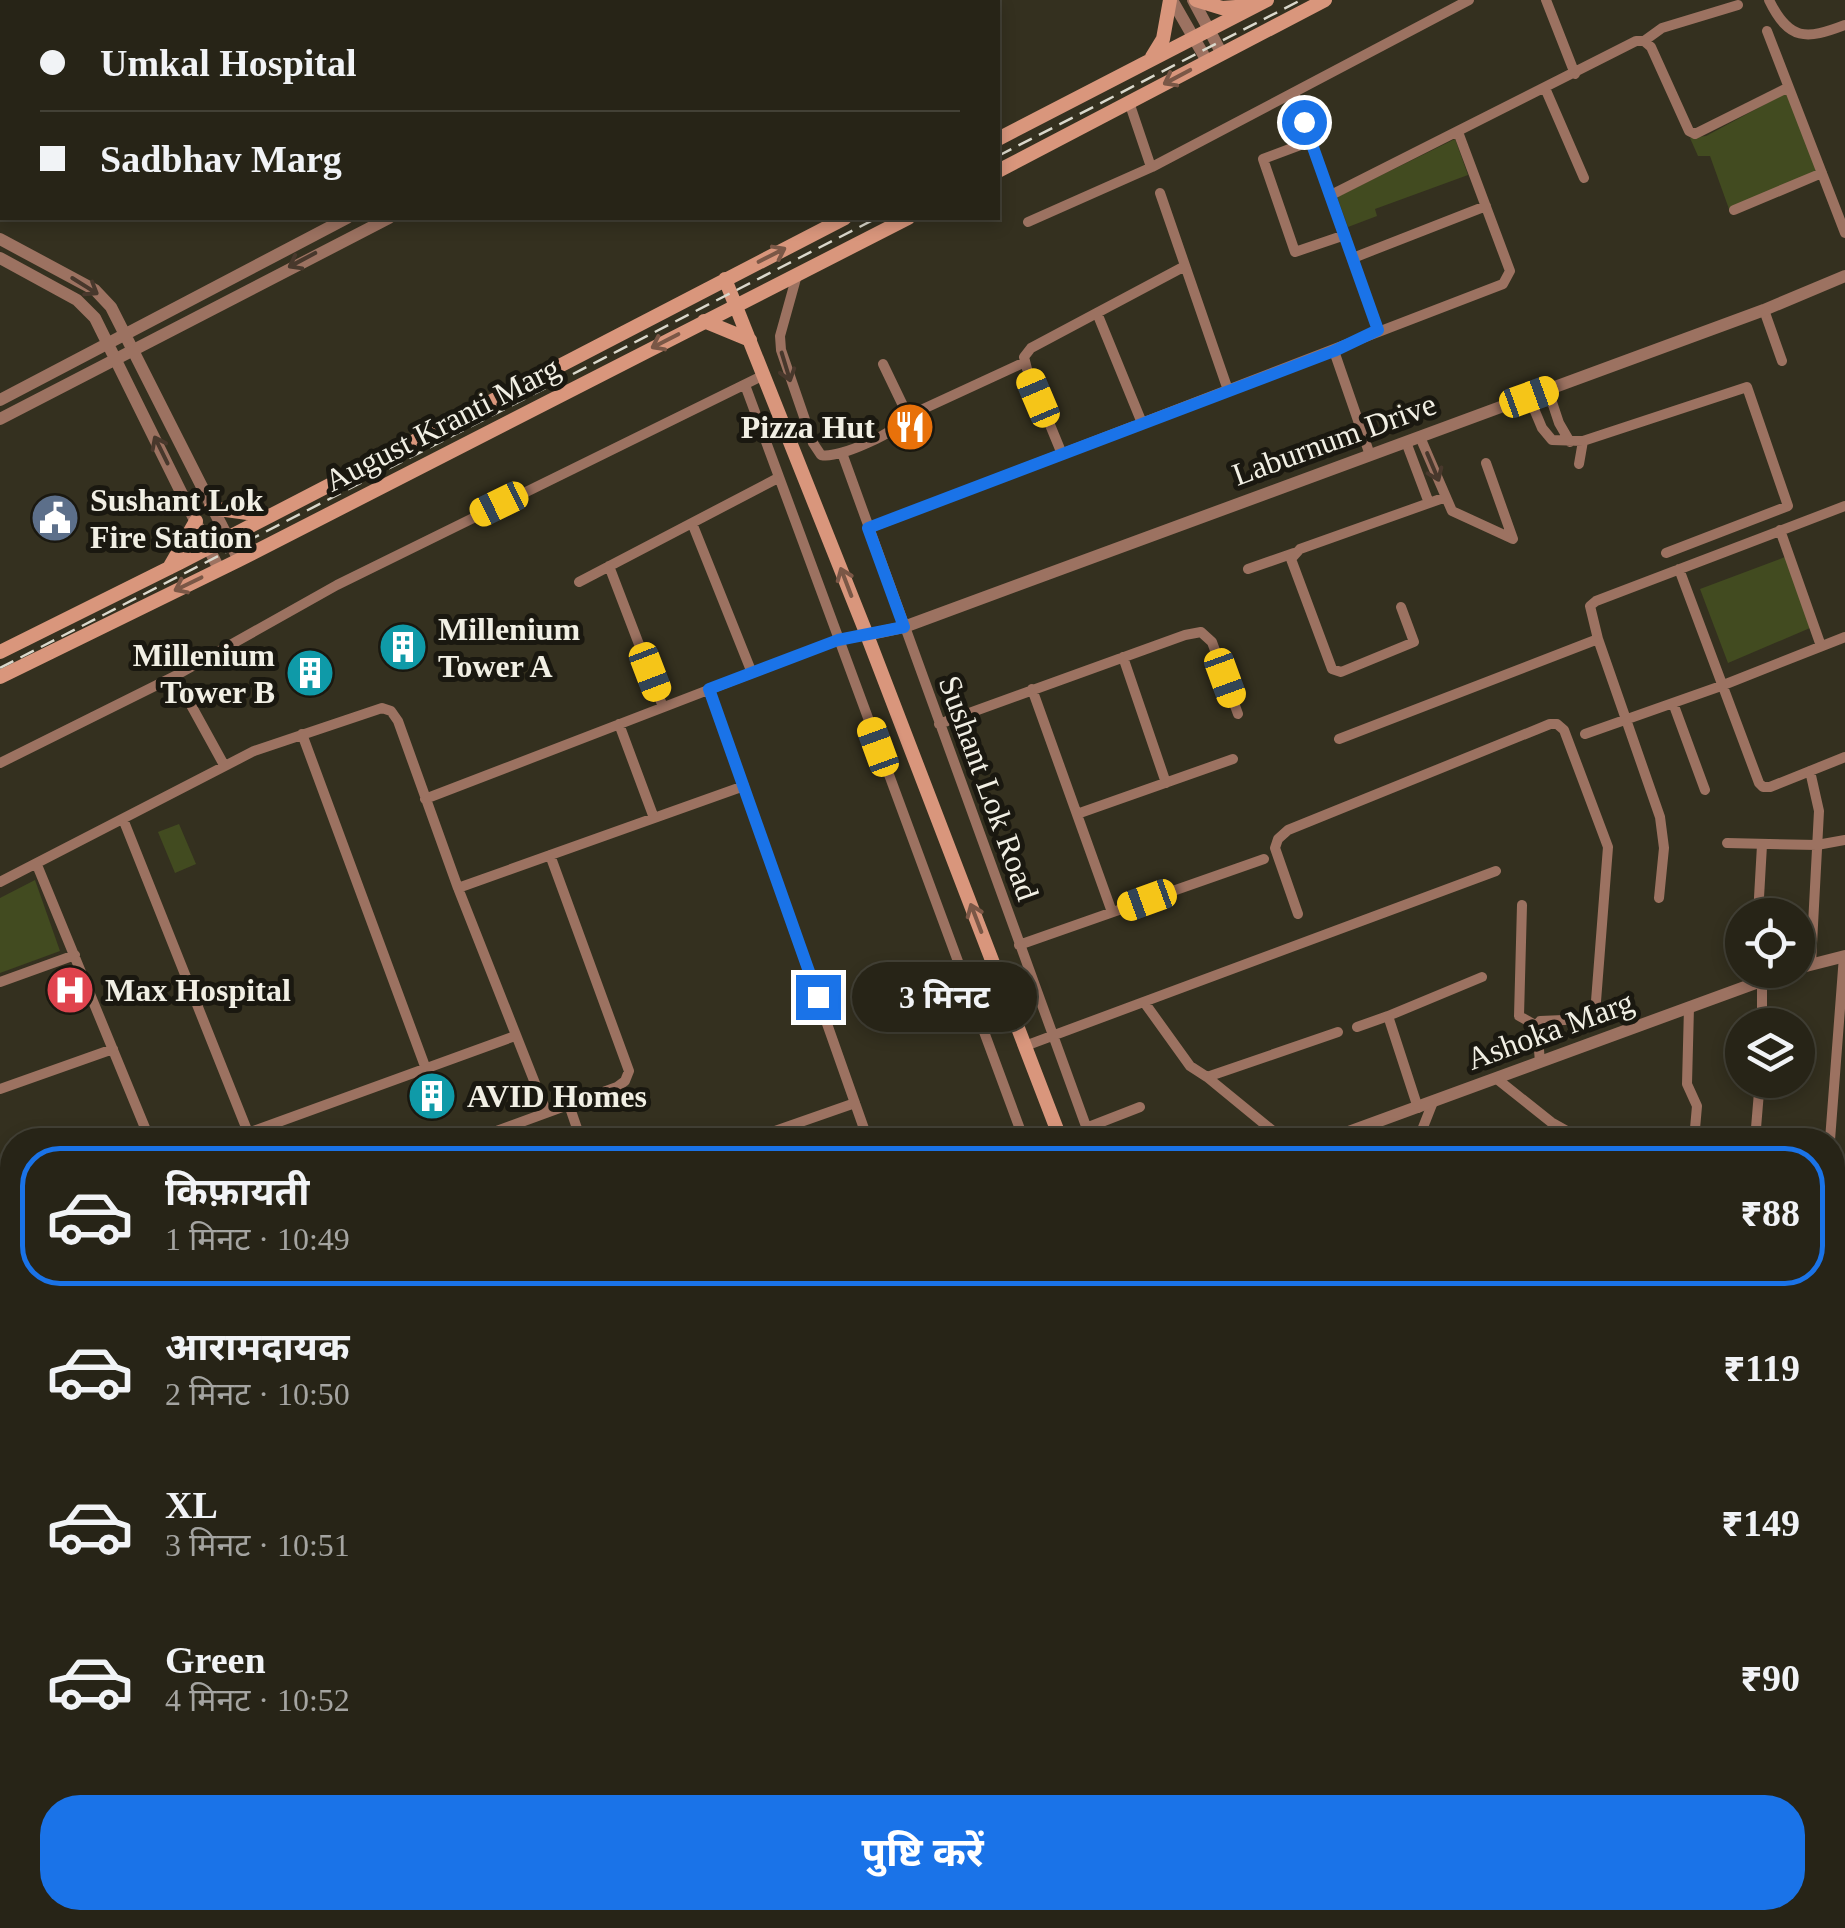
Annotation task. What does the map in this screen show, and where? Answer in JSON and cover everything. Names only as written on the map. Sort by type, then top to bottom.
[{"type":"main road","points":[[1148,61],[1163,39],[1171,0]]},
{"type":"main road","points":[[1195,0],[1222,8],[1263,2]]},
{"type":"main road","points":[[1000,170],[1325,0]]},
{"type":"main road","points":[[1000,138],[1263,2]]},
{"type":"main road","name":"August Kranti Marg","points":[[0,652],[841,220]]},
{"type":"main road","name":"August Kranti Marg","points":[[0,678],[904,220]]},
{"type":"main road","points":[[726,279],[1055,1128]]},
{"type":"main road","points":[[704,321],[750,340]]},
{"type":"main road","points":[[211,508],[269,516]]},
{"type":"main road","points":[[169,568],[196,521]]},
{"type":"street","points":[[1171,0],[1207,61]]},
{"type":"street","points":[[1195,0],[1222,54]]},
{"type":"street","points":[[1028,222],[1151,168],[1470,0]]},
{"type":"street","points":[[1546,0],[1575,74]]},
{"type":"street","points":[[1768,0],[1783,23],[1806,37],[1845,25]]},
{"type":"street","points":[[1331,195],[1662,28],[1738,5]]},
{"type":"street","points":[[1766,31],[1845,234]]},
{"type":"street","points":[[1644,40],[1651,47],[1688,130],[1695,134],[1787,88]]},
{"type":"street","points":[[1545,88],[1584,178]]},
{"type":"street","points":[[1294,94],[1378,330]]},
{"type":"street","points":[[1129,102],[1151,168]]},
{"type":"street","points":[[868,528],[1504,284],[1510,271],[1458,132]]},
{"type":"street","points":[[1311,141],[1262,160],[1295,252],[1345,235]]},
{"type":"street","points":[[1734,210],[1822,172]]},
{"type":"street","points":[[1160,194],[1228,390]]},
{"type":"street","points":[[1353,258],[1486,206]]},
{"type":"street","points":[[0,400],[343,220]]},
{"type":"street","points":[[0,419],[385,220]]},
{"type":"street","points":[[0,239],[95,290],[110,307],[238,560]]},
{"type":"street","points":[[0,258],[77,300],[95,318],[219,569]]},
{"type":"street","points":[[1062,454],[1024,356],[1031,348],[1185,266]]},
{"type":"street","points":[[796,275],[780,336],[781,350],[820,455],[842,453],[902,425],[908,416],[1025,362]]},
{"type":"street","name":"Laburnum Drive","points":[[425,799],[838,640],[904,627],[1764,310],[1845,276]]},
{"type":"street","points":[[1764,310],[1782,361]]},
{"type":"street","points":[[1097,313],[1142,423]]},
{"type":"street","points":[[1334,351],[1370,455]]},
{"type":"street","points":[[883,364],[908,416]]},
{"type":"street","points":[[0,762],[176,676],[337,584],[764,374]]},
{"type":"street","points":[[745,385],[1020,1128]]},
{"type":"street","points":[[1529,397],[1542,428],[1552,440],[1576,442],[1742,386],[1751,392],[1788,506],[1666,553]]},
{"type":"street","points":[[1548,390],[1559,423],[1576,442],[1579,464]]},
{"type":"street","points":[[1413,440],[1452,511],[1513,539],[1486,464]]},
{"type":"street","points":[[1413,440],[1429,504]]},
{"type":"street","name":"Sushant Lok Road","points":[[842,453],[1086,1128]]},
{"type":"street","points":[[579,582],[778,478]]},
{"type":"street","points":[[1248,569],[1446,498]]},
{"type":"street","points":[[1659,898],[1663,830],[1590,606],[1845,506]]},
{"type":"street","points":[[692,522],[752,672]]},
{"type":"street","points":[[1780,530],[1821,646]]},
{"type":"street","points":[[1294,553],[1292,567],[1332,669],[1341,672],[1414,642],[1401,607]]},
{"type":"street","points":[[608,566],[663,707]]},
{"type":"street","points":[[1678,569],[1762,787],[1845,757]]},
{"type":"street","points":[[939,724],[1185,634],[1202,632],[1212,642],[1238,714]]},
{"type":"street","points":[[1585,734],[1845,637]]},
{"type":"street","points":[[1339,740],[1598,640]]},
{"type":"street","points":[[1123,657],[1166,783]]},
{"type":"street","points":[[176,676],[224,765]]},
{"type":"street","points":[[709,689],[864,1128]]},
{"type":"street","points":[[1032,690],[1112,912]]},
{"type":"street","points":[[1673,703],[1706,790]]},
{"type":"street","points":[[0,882],[224,765],[382,708],[391,711],[546,1111]]},
{"type":"street","points":[[619,724],[654,818]]},
{"type":"street","points":[[1298,914],[1274,848],[1288,830],[1531,731],[1557,724],[1564,730],[1605,834],[1609,862],[1595,1014],[1587,1019],[1546,1020],[1537,1026]]},
{"type":"street","points":[[302,734],[426,1069]]},
{"type":"street","points":[[1077,814],[1234,759]]},
{"type":"street","points":[[1810,770],[1818,800],[1810,898]]},
{"type":"street","points":[[458,888],[744,786]]},
{"type":"street","points":[[123,819],[246,1128]]},
{"type":"street","points":[[1727,843],[1817,846],[1845,840]]},
{"type":"street","points":[[1759,898],[1762,844]]},
{"type":"street","points":[[503,1128],[617,1086],[625,1081],[629,1071],[550,855]]},
{"type":"street","points":[[1019,945],[1264,859]]},
{"type":"street","points":[[37,864],[145,1128]]},
{"type":"street","points":[[1024,1046],[1496,871]]},
{"type":"street","points":[[1522,905],[1519,1016],[1537,1026]]},
{"type":"street","points":[[0,982],[75,955]]},
{"type":"street","points":[[1831,1128],[1844,956]]},
{"type":"street","name":"Ashoka Marg","points":[[1815,963],[1844,956]]},
{"type":"street","points":[[1358,1028],[1482,977]]},
{"type":"street","name":"Ashoka Marg","points":[[1361,1128],[1733,988]]},
{"type":"street","points":[[1144,1002],[1190,1066],[1269,1128]]},
{"type":"street","points":[[1689,1007],[1687,1084],[1696,1106],[1695,1128]]},
{"type":"street","points":[[1388,1016],[1418,1108]]},
{"type":"street","points":[[1537,1026],[1540,1062]]},
{"type":"street","points":[[1207,1077],[1338,1032]]},
{"type":"street","points":[[273,1128],[515,1036]]},
{"type":"street","points":[[0,1089],[113,1049]]},
{"type":"street","points":[[1497,1079],[1562,1128]]},
{"type":"street","points":[[1756,1128],[1758,1098]]},
{"type":"street","points":[[568,1102],[577,1128]]},
{"type":"street","points":[[1423,1128],[1433,1102]]},
{"type":"street","points":[[784,1128],[855,1103]]},
{"type":"street","points":[[1086,1128],[1140,1107]]},
{"type":"green space","points":[[1786,93],[1818,171],[1729,209],[1710,156],[1698,156],[1690,138],[1706,136]]},
{"type":"green space","points":[[1455,139],[1468,175],[1375,209],[1377,216],[1348,227],[1337,197]]},
{"type":"green space","points":[[1785,557],[1810,628],[1728,663],[1700,589]]},
{"type":"green space","points":[[179,824],[196,864],[175,873],[158,832]]},
{"type":"green space","points":[[35,880],[60,951],[0,973],[0,898]]},
{"type":"railway","points":[[1000,155],[1301,0]]},
{"type":"railway","points":[[0,668],[873,220]]},
{"type":"place","name":"Pizza Hut","points":[[910,427]]},
{"type":"place","name":"Sushant Lok Fire Station","points":[[55,518]]},
{"type":"place","name":"Millenium Tower A","points":[[403,647]]},
{"type":"place","name":"Millenium Tower B","points":[[310,673]]},
{"type":"place","name":"Max Hospital","points":[[70,990]]},
{"type":"place","name":"AVID Homes","points":[[432,1096]]},
{"type":"route","points":[[818,997],[709,689],[838,640],[904,627],[868,528],[1334,351],[1378,330],[1304,122]]}]
